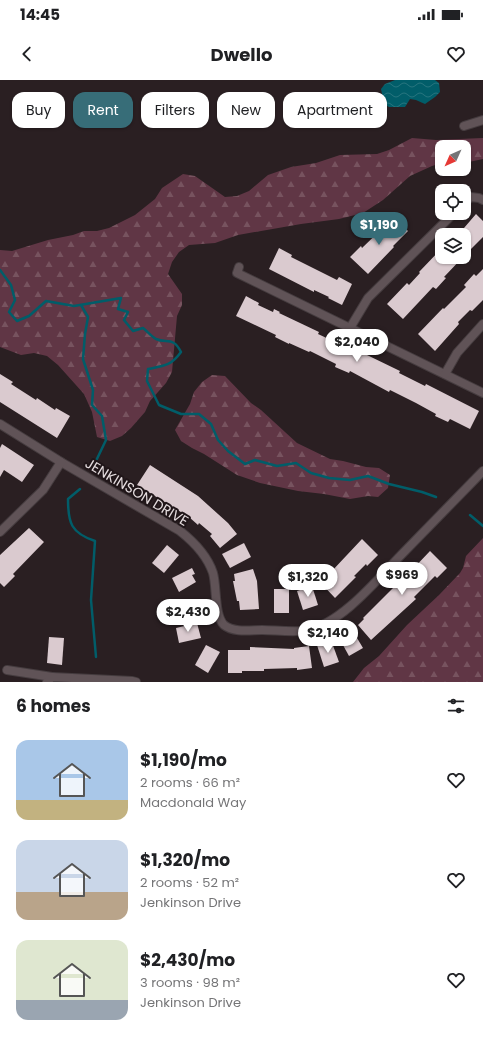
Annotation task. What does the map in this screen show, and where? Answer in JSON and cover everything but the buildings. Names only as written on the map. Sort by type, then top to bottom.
[{"type":"street","points":[[464,126],[483,120]]},
{"type":"street","points":[[471,197],[483,200]]},
{"type":"street","points":[[350,328],[368,298],[447,220]]},
{"type":"street","points":[[239,267],[237,273],[483,393]]},
{"type":"street","points":[[445,374],[457,353],[483,324]]},
{"type":"street","name":"JENKINSON DRIVE","points":[[0,424],[61,462],[180,531],[192,540],[202,551],[213,572],[220,619],[223,624],[235,630],[308,630],[331,621],[355,602],[483,471]]},
{"type":"street","points":[[0,532],[43,490],[61,462]]},
{"type":"street","points":[[7,670],[49,680],[136,682]]},
{"type":"green space","points":[[412,138],[436,140],[435,165],[410,176],[383,200],[363,213],[339,219],[238,235],[215,243],[189,245],[179,252],[172,262],[168,274],[182,294],[182,305],[177,316],[172,372],[166,383],[150,401],[145,412],[122,436],[110,441],[97,437],[92,412],[84,394],[58,365],[47,356],[34,353],[21,355],[0,347],[0,250],[12,251],[84,231],[97,231],[109,228],[135,215],[155,199],[162,188],[183,174],[195,176],[225,197],[237,196],[249,191],[268,175],[291,167],[316,163],[340,155],[377,154],[389,150]]},
{"type":"green space","points":[[483,138],[483,159],[471,162],[471,140],[436,140]]},
{"type":"green space","points":[[212,375],[225,376],[251,403],[261,410],[297,443],[330,459],[366,467],[379,468],[390,475],[388,488],[378,497],[368,496],[350,499],[298,491],[260,483],[237,475],[181,441],[175,430],[190,404],[194,392],[202,382]]},
{"type":"green space","points":[[483,538],[483,682],[353,682],[364,668],[379,656],[407,625],[460,573],[466,556]]},
{"type":"water","points":[[395,80],[435,80],[439,83],[440,92],[425,104],[410,99],[405,107],[389,107],[387,106],[387,92],[382,92],[381,89],[385,84]]},
{"type":"waterway","points":[[0,270],[11,285],[15,300],[9,312],[17,321],[29,316],[46,301],[74,306],[121,298],[118,309],[128,312],[124,320],[133,331],[143,328],[156,339],[172,342],[181,352],[167,365],[148,369],[147,381],[159,405],[181,414],[199,414],[211,424],[218,440],[228,451],[245,464],[255,460],[277,466],[296,463],[311,473],[329,478],[350,480],[368,476],[389,484],[436,497]]},
{"type":"waterway","points":[[81,305],[88,317],[83,359],[93,390],[92,405],[102,416],[106,440],[95,463]]},
{"type":"waterway","points":[[80,489],[68,499],[69,515],[72,526],[76,531],[95,541],[91,600],[96,657]]},
{"type":"waterway","points":[[470,515],[483,526]]}]
